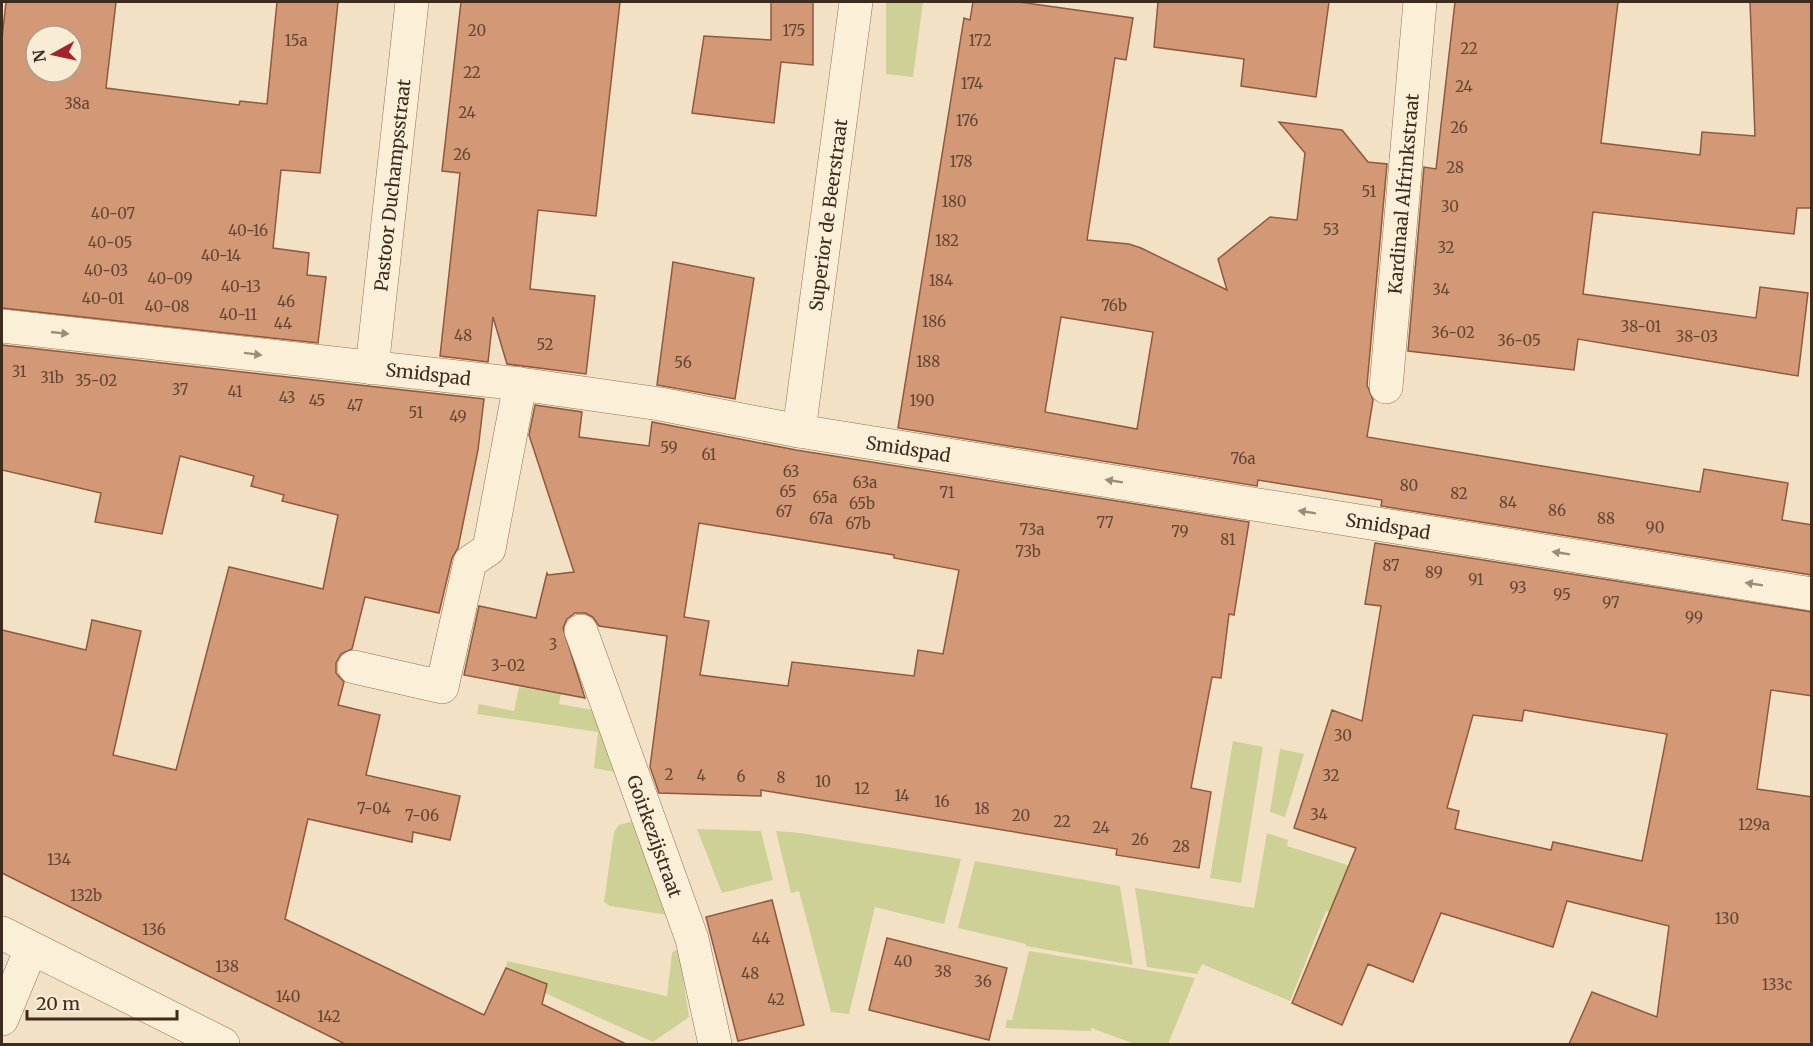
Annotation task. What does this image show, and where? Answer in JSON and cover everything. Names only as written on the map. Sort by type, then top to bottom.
[{"type":"street","name":"Pastoor Duchampsstraat","points":[[372,368],[412,2]]},
{"type":"street","name":"Superior de Beerstraat","points":[[799,431],[856,2]]},
{"type":"street","name":"Kardinaal Alfrinkstraat","points":[[1386,387],[1420,2]]},
{"type":"street","name":"Smidspad","points":[[2,326],[520,384],[660,404],[799,431],[1812,594]]},
{"type":"street","points":[[354,667],[442,687],[470,562],[489,549],[520,384]]},
{"type":"street","name":"Goirkezijstraat","points":[[581,631],[692,939],[715,1044]]},
{"type":"street","points":[[2,933],[223,1044]]},
{"type":"street","points":[[2,1019],[31,949]]},
{"type":"green space","points":[[886,2],[923,2],[913,77],[886,74]]},
{"type":"green space","points":[[519,687],[561,694],[559,704],[598,711],[615,772],[594,768],[598,732],[477,714],[479,704],[514,711]]},
{"type":"green space","points":[[1233,741],[1263,747],[1241,883],[1210,878]]},
{"type":"green space","points":[[1280,749],[1304,754],[1285,817],[1270,812]]},
{"type":"green space","points":[[633,821],[668,915],[610,906],[604,902],[614,832],[619,825]]},
{"type":"green space","points":[[697,829],[761,831],[773,880],[722,893]]},
{"type":"green space","points":[[776,831],[961,859],[944,924],[875,907],[849,1014],[831,1012],[799,891],[791,893]]},
{"type":"green space","points":[[1267,833],[1288,840],[1287,846],[1376,874],[1360,925],[1326,911],[1290,1001],[1202,964],[1197,974],[1147,967],[1135,888],[1254,908]]},
{"type":"green space","points":[[975,861],[1120,886],[1133,965],[1026,946],[1026,944],[958,928]]},
{"type":"green space","points":[[675,950],[679,952],[689,1017],[653,1042],[545,993],[506,968],[507,961],[667,996],[672,953]]},
{"type":"green space","points":[[1029,951],[1195,978],[1168,1044],[1135,1044],[1091,1028],[1091,1031],[1005,1028],[1007,1020],[1012,1020]]},
{"type":"building","points":[[6,2],[116,2],[106,88],[239,105],[240,101],[267,104],[277,2],[338,2],[320,173],[281,170],[273,248],[309,253],[307,275],[326,277],[318,343],[2,308],[2,38]]},
{"type":"building","points":[[461,2],[620,2],[596,216],[538,210],[530,289],[595,296],[586,374],[507,364],[493,317],[488,362],[440,356],[460,173],[442,171]]},
{"type":"building","points":[[771,2],[813,2],[813,65],[781,62],[774,123],[692,113],[704,36],[771,40]]},
{"type":"building","points":[[973,2],[1019,2],[1133,18],[1126,60],[1115,58],[1087,240],[1129,244],[1141,248],[1227,290],[1218,259],[1270,217],[1297,220],[1305,153],[1279,122],[1342,130],[1368,162],[1387,164],[1367,385],[1373,400],[1367,437],[1700,492],[1704,469],[1788,483],[1782,520],[1812,525],[1812,575],[1381,506],[1382,500],[1258,480],[1257,486],[898,428],[964,18],[970,20]],"holes":[[[1061,317],[1153,332],[1137,429],[1045,412]]]},
{"type":"building","points":[[1158,2],[1329,2],[1316,97],[1241,86],[1244,59],[1154,47]]},
{"type":"building","points":[[1455,2],[1618,2],[1601,143],[1700,155],[1702,132],[1755,136],[1750,2],[1812,2],[1812,208],[1797,208],[1794,234],[1593,212],[1583,294],[1756,318],[1760,287],[1808,293],[1798,376],[1578,339],[1574,370],[1408,351],[1424,167],[1436,169]]},
{"type":"building","points":[[673,262],[754,278],[735,399],[657,385]]},
{"type":"building","points":[[2,345],[484,399],[478,450],[458,548],[452,558],[439,613],[365,597],[352,649],[341,654],[336,663],[336,673],[344,682],[338,705],[380,715],[366,775],[460,796],[450,840],[413,832],[412,842],[308,819],[285,919],[484,1015],[506,968],[547,984],[542,1004],[626,1044],[345,1044],[2,873],[2,630],[86,650],[92,620],[141,631],[113,755],[176,770],[229,567],[323,589],[338,515],[282,501],[284,495],[251,486],[254,476],[180,456],[162,534],[95,522],[101,493],[2,470]]},
{"type":"building","points":[[535,405],[582,412],[579,437],[649,446],[652,422],[796,450],[1249,522],[1234,615],[1229,614],[1221,678],[1212,677],[1191,788],[1211,792],[1199,868],[1116,855],[1117,849],[761,790],[761,796],[659,793],[650,767],[667,636],[599,626],[593,617],[585,613],[575,613],[567,619],[563,628],[585,698],[464,675],[479,606],[536,618],[547,573],[548,575],[574,572],[529,435]],"holes":[[[699,523],[894,555],[894,558],[959,570],[943,654],[918,650],[914,676],[792,662],[788,686],[700,675],[709,621],[684,617]]]},
{"type":"building","points":[[1375,543],[1812,612],[1812,696],[1771,690],[1757,789],[1812,797],[1812,1044],[1569,1044],[1592,992],[1657,1017],[1669,926],[1567,901],[1553,947],[1441,913],[1413,982],[1368,964],[1342,1025],[1292,1003],[1356,848],[1294,828],[1332,710],[1362,721],[1381,606],[1365,604]],"holes":[[[1524,710],[1667,734],[1642,861],[1553,842],[1551,850],[1455,829],[1459,811],[1447,808],[1473,715],[1522,721]]]},
{"type":"building","points":[[772,900],[804,1025],[738,1041],[706,917]]},
{"type":"building","points":[[887,938],[1007,968],[989,1040],[869,1010]]}]
